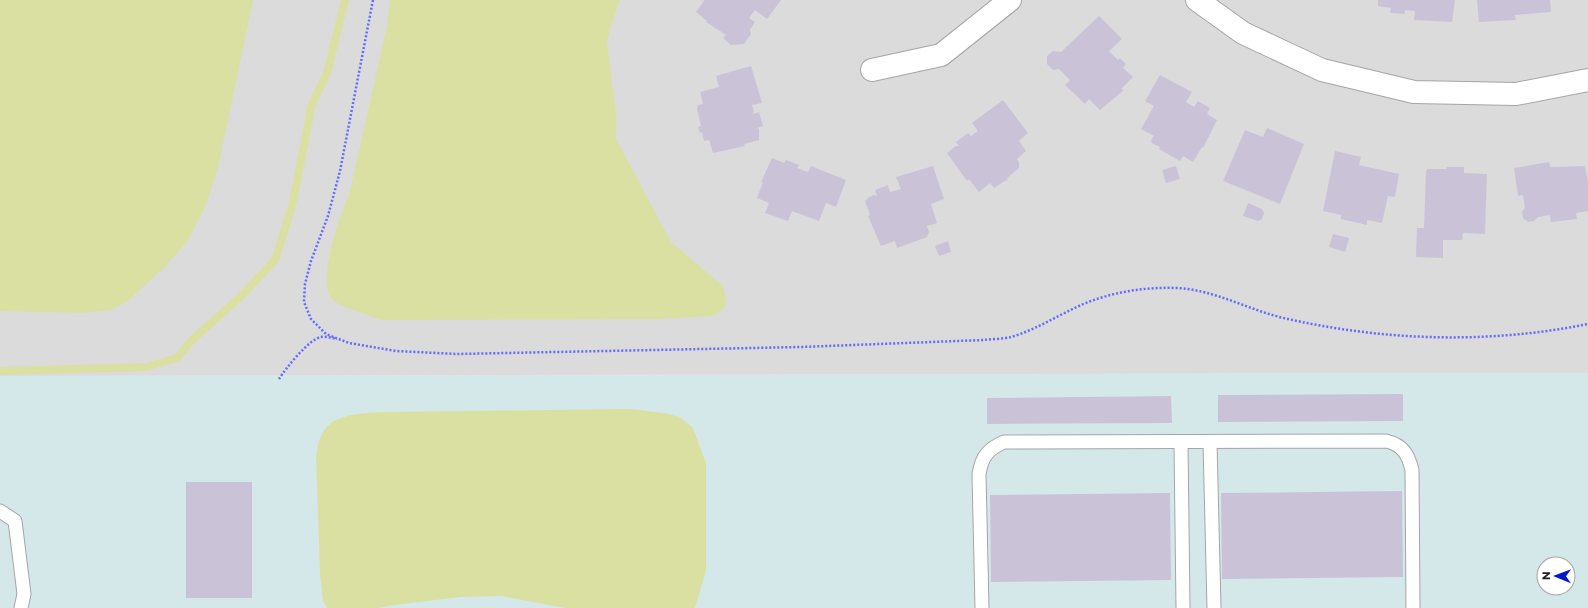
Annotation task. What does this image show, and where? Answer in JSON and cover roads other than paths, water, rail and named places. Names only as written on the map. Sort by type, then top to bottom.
[{"type":"street","points":[[872,70],[941,55],[1010,0]]},
{"type":"street","points":[[1197,0],[1243,33],[1322,70],[1414,92],[1516,94],[1588,80]]},
{"type":"lane","points":[[982,608],[979,474],[985,454],[993,447],[1004,442],[1386,441],[1397,444],[1405,450],[1412,470],[1413,608]]},
{"type":"lane","points":[[1181,442],[1183,608]]},
{"type":"lane","points":[[1210,442],[1214,608]]},
{"type":"lane","points":[[0,511],[14,521],[24,594],[21,608]]},
{"type":"waterway","points":[[0,371],[146,367],[177,358],[192,340],[240,297],[275,260],[292,206],[312,104],[327,73],[345,0]]}]
